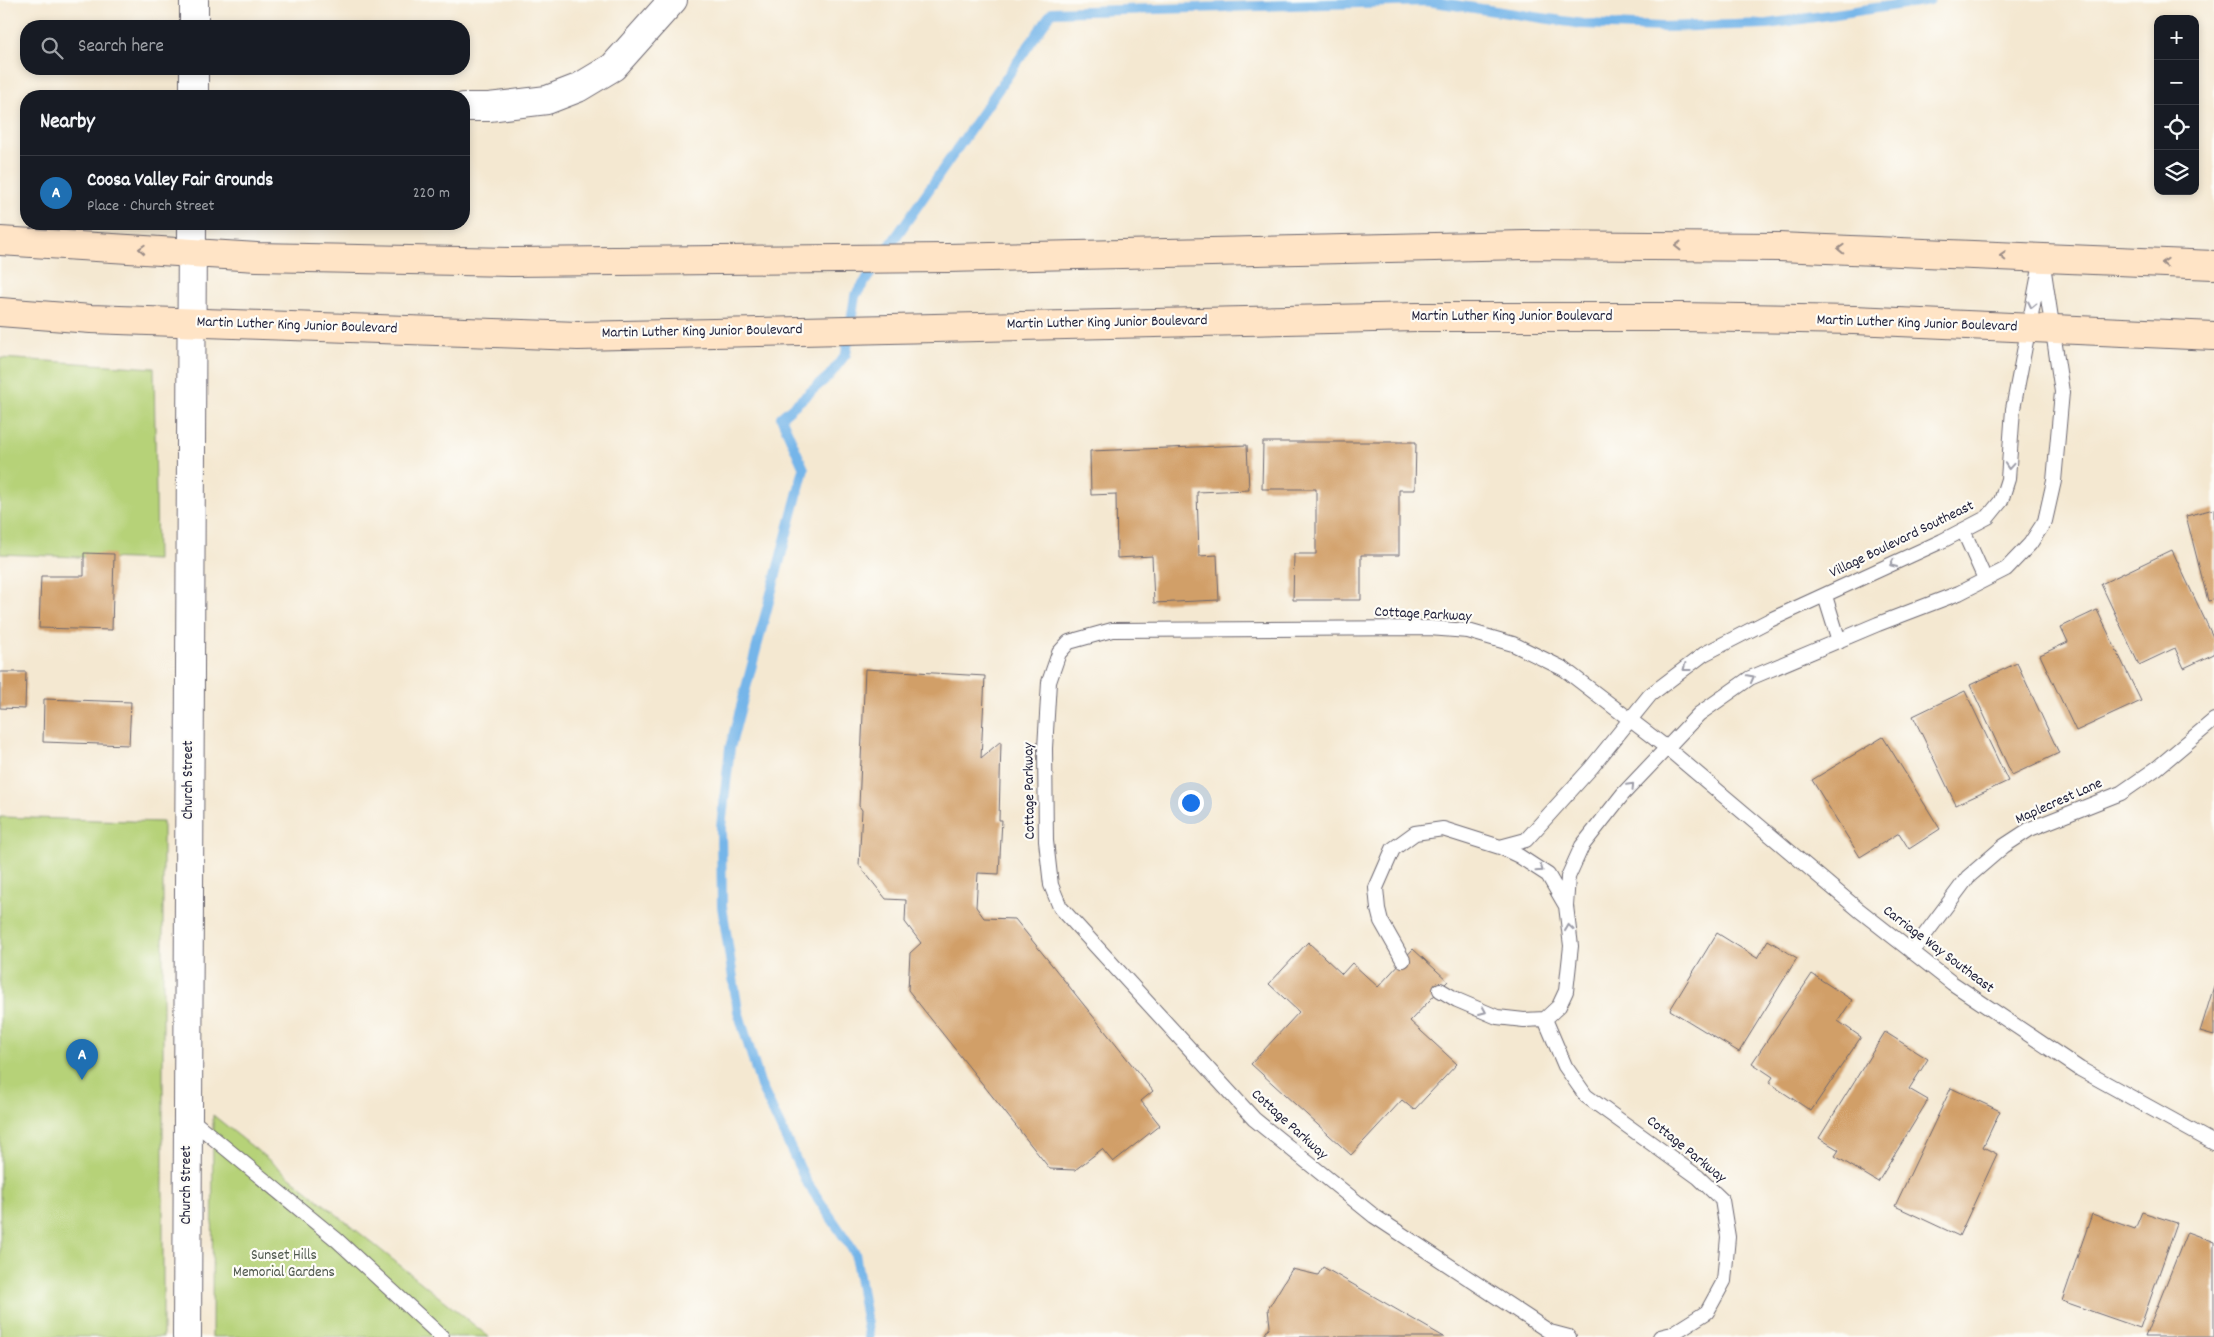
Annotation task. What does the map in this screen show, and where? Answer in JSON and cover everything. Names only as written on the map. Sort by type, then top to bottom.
[{"type":"main road","points":[[0,241],[257,256],[441,261],[696,262],[1535,245],[1778,247],[2214,265]]},
{"type":"main road","name":"Martin Luther King Junior Boulevard","points":[[0,312],[91,319],[578,336],[1417,317],[1691,317],[1854,320],[2214,336]]},
{"type":"street","points":[[194,0],[194,20]]},
{"type":"street","points":[[470,107],[489,107],[547,100],[578,88],[613,67],[674,0]]},
{"type":"street","points":[[194,75],[194,90]]},
{"type":"street","name":"Church Street","points":[[187,1337],[192,230]]},
{"type":"lane","name":"Village Boulevard Southeast","points":[[1500,847],[1526,840],[1591,768],[1650,694],[1704,654],[1770,620],[1825,596],[1963,530],[1988,516],[2001,501],[2008,479],[2013,409],[2040,328],[2042,258]]},
{"type":"lane","name":"Village Boulevard Southeast","points":[[1545,1019],[1559,1006],[1566,991],[1571,946],[1566,906],[1568,877],[1582,846],[1623,794],[1699,714],[1750,678],[1959,593],[2006,569],[2030,544],[2045,521],[2054,481],[2062,392],[2040,328],[2042,258]]},
{"type":"lane","points":[[1963,530],[1985,579]]},
{"type":"lane","points":[[1825,596],[1839,641]]},
{"type":"lane","name":"Cottage Parkway","points":[[1569,1337],[1550,1332],[1374,1216],[1254,1119],[1060,907],[1051,885],[1046,841],[1045,748],[1049,682],[1059,653],[1069,642],[1112,630],[1429,628],[1468,631],[1512,644],[1564,669],[1667,748]]},
{"type":"lane","name":"Maplecrest Lane","points":[[1912,952],[1968,877],[2004,846],[2030,829],[2121,793],[2157,768],[2214,720]]},
{"type":"lane","name":"Carriage Way Southeast","points":[[1667,748],[1859,910],[1952,983],[2080,1069],[2214,1143]]},
{"type":"lane","name":"Village Boulevard Southeast","points":[[1403,960],[1381,921],[1376,888],[1393,849],[1415,833],[1444,829],[1500,847],[1519,856],[1548,875],[1566,906]]},
{"type":"lane","points":[[1440,990],[1457,1000],[1497,1016],[1524,1020],[1545,1019]]},
{"type":"lane","name":"Cottage Parkway","points":[[1545,1019],[1565,1066],[1586,1096],[1698,1177],[1722,1200],[1728,1237],[1724,1281],[1707,1312],[1672,1334],[1660,1337]]},
{"type":"lane","points":[[188,1117],[337,1240],[442,1337]]},
{"type":"green space","points":[[0,358],[154,368],[157,560],[0,554]]},
{"type":"green space","points":[[0,817],[163,822],[163,1337],[0,1337]]},
{"type":"green space","name":"Sunset Hills Memorial Gardens","points":[[213,1115],[489,1337],[212,1337]]},
{"type":"building","points":[[1263,442],[1416,442],[1415,490],[1399,490],[1399,555],[1361,555],[1361,600],[1293,600],[1294,554],[1316,554],[1316,489],[1262,489]]},
{"type":"building","points":[[1247,445],[1249,490],[1197,492],[1199,556],[1217,555],[1219,600],[1154,603],[1152,556],[1117,558],[1116,494],[1091,495],[1090,451]]},
{"type":"building","points":[[2214,509],[2214,600],[2208,601],[2186,516]]},
{"type":"building","points":[[2172,550],[2214,639],[2214,654],[2184,668],[2175,648],[2139,665],[2101,584]]},
{"type":"building","points":[[84,553],[114,554],[112,630],[39,628],[41,576],[84,576]]},
{"type":"building","points":[[2097,610],[2141,701],[2076,731],[2040,655],[2068,642],[2061,627]]},
{"type":"building","points":[[2017,663],[2059,753],[2012,775],[1970,685]]},
{"type":"building","points":[[865,669],[985,676],[981,758],[1001,741],[999,820],[1002,820],[999,874],[978,873],[976,907],[984,918],[1015,919],[1153,1091],[1141,1101],[1160,1125],[1113,1162],[1102,1149],[1075,1170],[1050,1169],[908,990],[910,953],[921,943],[905,922],[906,900],[886,899],[859,865],[862,810],[859,806]]},
{"type":"building","points":[[0,672],[26,672],[25,709],[0,708]]},
{"type":"building","points":[[1965,691],[2008,781],[1956,805],[1913,716]]},
{"type":"building","points":[[44,699],[131,702],[129,745],[43,742]]},
{"type":"building","points":[[1883,737],[1940,829],[1909,849],[1899,833],[1860,857],[1812,780]]},
{"type":"building","points":[[1717,933],[1757,958],[1768,940],[1797,958],[1739,1052],[1670,1010]]},
{"type":"building","points":[[1308,942],[1342,974],[1352,963],[1378,987],[1413,949],[1448,981],[1410,1021],[1457,1064],[1414,1110],[1402,1100],[1351,1155],[1251,1064],[1299,1012],[1269,984]]},
{"type":"building","points":[[1812,974],[1852,1000],[1838,1021],[1861,1037],[1811,1111],[1769,1083],[1773,1077],[1752,1063]]},
{"type":"building","points":[[2214,986],[2214,1036],[2200,1032]]},
{"type":"building","points":[[1885,1032],[1928,1059],[1909,1089],[1928,1100],[1878,1182],[1835,1156],[1839,1150],[1819,1138]]},
{"type":"building","points":[[1951,1088],[2000,1111],[1983,1147],[1997,1154],[1959,1236],[1895,1206]]},
{"type":"building","points":[[2142,1212],[2177,1223],[2140,1328],[2062,1301],[2092,1214],[2135,1229]]},
{"type":"building","points":[[2187,1232],[2214,1242],[2214,1337],[2145,1337]]},
{"type":"building","points":[[1323,1267],[1444,1337],[1263,1337],[1270,1326],[1268,1309],[1292,1269],[1318,1275]]},
{"type":"waterway","points":[[869,1337],[855,1253],[806,1181],[761,1086],[738,1011],[722,906],[721,827],[730,748],[804,469],[781,417],[829,376],[846,354],[855,296],[1052,12],[1427,1],[1583,24],[1662,27],[1768,24],[1930,0]]},
{"type":"place","name":"Coosa Valley Fair Grounds","points":[[82,1080]]}]
